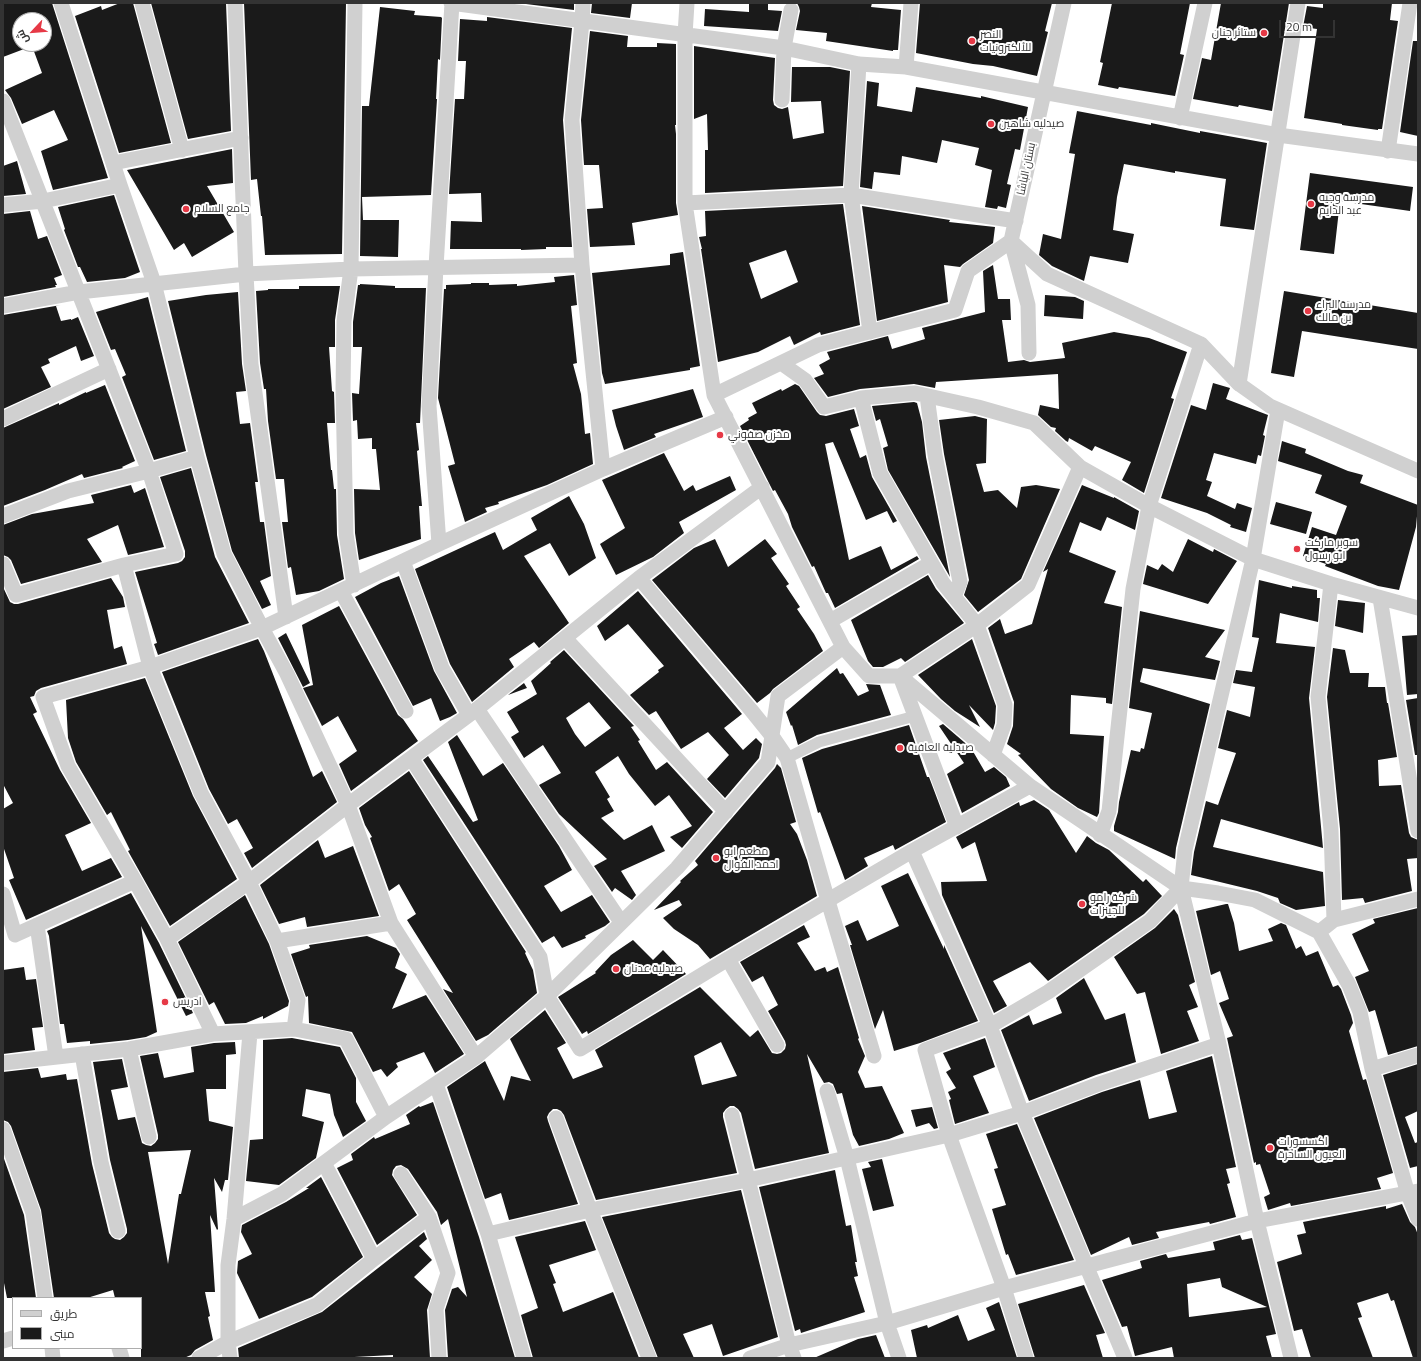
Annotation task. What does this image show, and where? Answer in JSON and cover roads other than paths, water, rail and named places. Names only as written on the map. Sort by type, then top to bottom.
[{"type":"street","points":[[61,3],[120,185],[154,283],[197,456],[224,554],[287,674],[348,805],[391,922],[476,1057]]},
{"type":"street","points":[[142,3],[182,150]]},
{"type":"street","points":[[235,3],[251,364],[286,617]]},
{"type":"street","points":[[355,3],[351,269],[344,320],[343,389],[347,588],[406,711]]},
{"type":"street","points":[[439,544],[429,406],[452,3],[582,22],[784,48],[859,64],[906,67],[1278,135],[1418,154]]},
{"type":"street","points":[[583,3],[572,120],[582,265],[603,469]]},
{"type":"street","points":[[687,3],[685,203],[714,395],[843,647],[869,676],[900,676],[976,625],[1028,585],[1080,467]]},
{"type":"street","points":[[906,67],[911,3]]},
{"type":"street","name":"بستان الباشا","points":[[1011,242],[1064,3]]},
{"type":"street","points":[[1180,118],[1205,3]]},
{"type":"street","points":[[1239,384],[1298,3]]},
{"type":"street","points":[[1388,151],[1410,3]]},
{"type":"street","points":[[782,100],[784,48],[791,10]]},
{"type":"street","points":[[859,64],[851,195],[870,332]]},
{"type":"street","points":[[3,100],[149,471],[176,554],[124,565],[16,595],[3,564]]},
{"type":"street","points":[[113,163],[241,138]]},
{"type":"street","points":[[3,206],[43,202],[120,185]]},
{"type":"street","points":[[685,203],[851,195],[1016,221]]},
{"type":"street","points":[[714,395],[818,345],[955,310],[968,271],[1011,242]]},
{"type":"street","points":[[1011,242],[1047,274],[1201,344],[1239,384],[1270,406],[1418,471]]},
{"type":"street","points":[[1011,242],[1028,305],[1029,353]]},
{"type":"street","points":[[3,306],[78,292],[246,274],[351,269],[582,265]]},
{"type":"street","points":[[1100,835],[1109,811],[1133,589],[1149,506],[1201,344]]},
{"type":"street","points":[[781,363],[804,380],[824,407],[861,398],[915,393],[978,407],[1034,423],[1080,467],[1149,506],[1253,560],[1331,584],[1418,608]]},
{"type":"street","points":[[3,419],[109,369]]},
{"type":"street","points":[[927,396],[935,455],[960,582],[954,597]]},
{"type":"street","points":[[861,398],[880,473],[943,583],[976,625],[1005,705],[1004,725],[993,755]]},
{"type":"street","points":[[1278,410],[1253,560],[1186,850],[1181,888],[1219,1044],[1257,1221],[1291,1358]]},
{"type":"street","points":[[213,1034],[167,938],[68,766],[42,697],[150,667],[262,628],[402,561],[603,469],[726,417]]},
{"type":"street","points":[[3,516],[68,491],[149,471],[197,456]]},
{"type":"street","points":[[167,938],[249,882],[348,805],[473,712],[639,578],[762,488]]},
{"type":"street","points":[[402,561],[442,668],[621,922]]},
{"type":"street","points":[[830,620],[931,563]]},
{"type":"street","points":[[124,565],[150,667],[201,792],[249,882],[277,941],[298,1000],[294,1029]]},
{"type":"street","points":[[639,578],[772,736],[787,758],[874,1056]]},
{"type":"street","points":[[1331,584],[1318,697],[1331,830],[1334,920]]},
{"type":"street","points":[[1380,598],[1418,831]]},
{"type":"street","points":[[565,638],[726,812]]},
{"type":"street","points":[[234,1220],[282,1194],[386,1117],[476,1057],[547,996],[677,868],[768,762],[778,696],[843,647]]},
{"type":"street","points":[[900,676],[957,826]]},
{"type":"street","points":[[900,676],[1030,786],[1100,835],[1181,888],[1255,900],[1319,932],[1352,992],[1360,1012],[1372,1069],[1413,1192],[1418,1219]]},
{"type":"street","points":[[787,758],[819,742],[915,716]]},
{"type":"street","points":[[411,758],[540,956],[547,996],[580,1049],[728,958],[957,826],[1030,786]]},
{"type":"street","points":[[912,852],[990,1026],[1022,1113],[1125,1358]]},
{"type":"street","points":[[3,894],[15,935],[135,881]]},
{"type":"street","points":[[1026,1358],[1004,1288],[949,1135],[925,1050],[990,1026],[1048,992],[1150,921],[1181,888]]},
{"type":"street","points":[[1319,932],[1334,920],[1418,900]]},
{"type":"street","points":[[277,941],[391,922]]},
{"type":"street","points":[[37,925],[56,1057]]},
{"type":"street","points":[[728,958],[777,1045]]},
{"type":"street","points":[[3,1063],[129,1050],[213,1034],[250,1033],[294,1029],[346,1039],[386,1117]]},
{"type":"street","points":[[230,1358],[228,1342],[228,1265],[234,1220],[250,1033]]},
{"type":"street","points":[[488,1234],[590,1210],[748,1180],[949,1135],[1022,1113],[1099,1084],[1219,1044]]},
{"type":"street","points":[[129,1050],[149,1138]]},
{"type":"street","points":[[82,1054],[101,1162],[118,1231]]},
{"type":"street","points":[[1372,1069],[1418,1055]]},
{"type":"street","points":[[436,1084],[488,1234],[524,1358]]},
{"type":"street","points":[[827,1091],[847,1158],[887,1323],[899,1358]]},
{"type":"street","points":[[732,1116],[792,1352]]},
{"type":"street","points":[[556,1118],[590,1210],[649,1358]]},
{"type":"street","points":[[3,1129],[33,1213],[45,1297]]},
{"type":"street","points":[[324,1163],[374,1259]]},
{"type":"street","points":[[401,1174],[429,1217],[448,1273],[436,1309],[439,1358]]},
{"type":"street","points":[[750,1358],[792,1352],[1004,1288],[1088,1267],[1257,1221],[1413,1192]]},
{"type":"street","points":[[199,1358],[228,1342],[317,1305],[429,1217]]},
{"type":"place","name":"ستائر جنان","points":[[1264,33]]},
{"type":"place","name":"النصر للألكترونيات","points":[[972,41]]},
{"type":"place","name":"صيدليه شاهين","points":[[991,124]]},
{"type":"place","name":"مدرسة وجيه عبد الدايم","points":[[1311,204]]},
{"type":"place","name":"جامع السلام","points":[[186,209]]},
{"type":"place","name":"مدرسة البراء بن مالك","points":[[1308,311]]},
{"type":"place","name":"مخزن صفوني","points":[[720,435]]},
{"type":"place","name":"سوبر ماركت ابو رسول","points":[[1297,549]]},
{"type":"place","name":"صيدلية العافية","points":[[900,748]]},
{"type":"place","name":"مطعم ابو احمد الفوال","points":[[716,858]]},
{"type":"place","name":"شركة رامو للجينزات","points":[[1082,904]]},
{"type":"place","name":"صيدلية عدنان","points":[[616,969]]},
{"type":"place","name":"ادريس","points":[[165,1002]]},
{"type":"place","name":"اكسسورات العيون الساحرة","points":[[1270,1148]]}]
